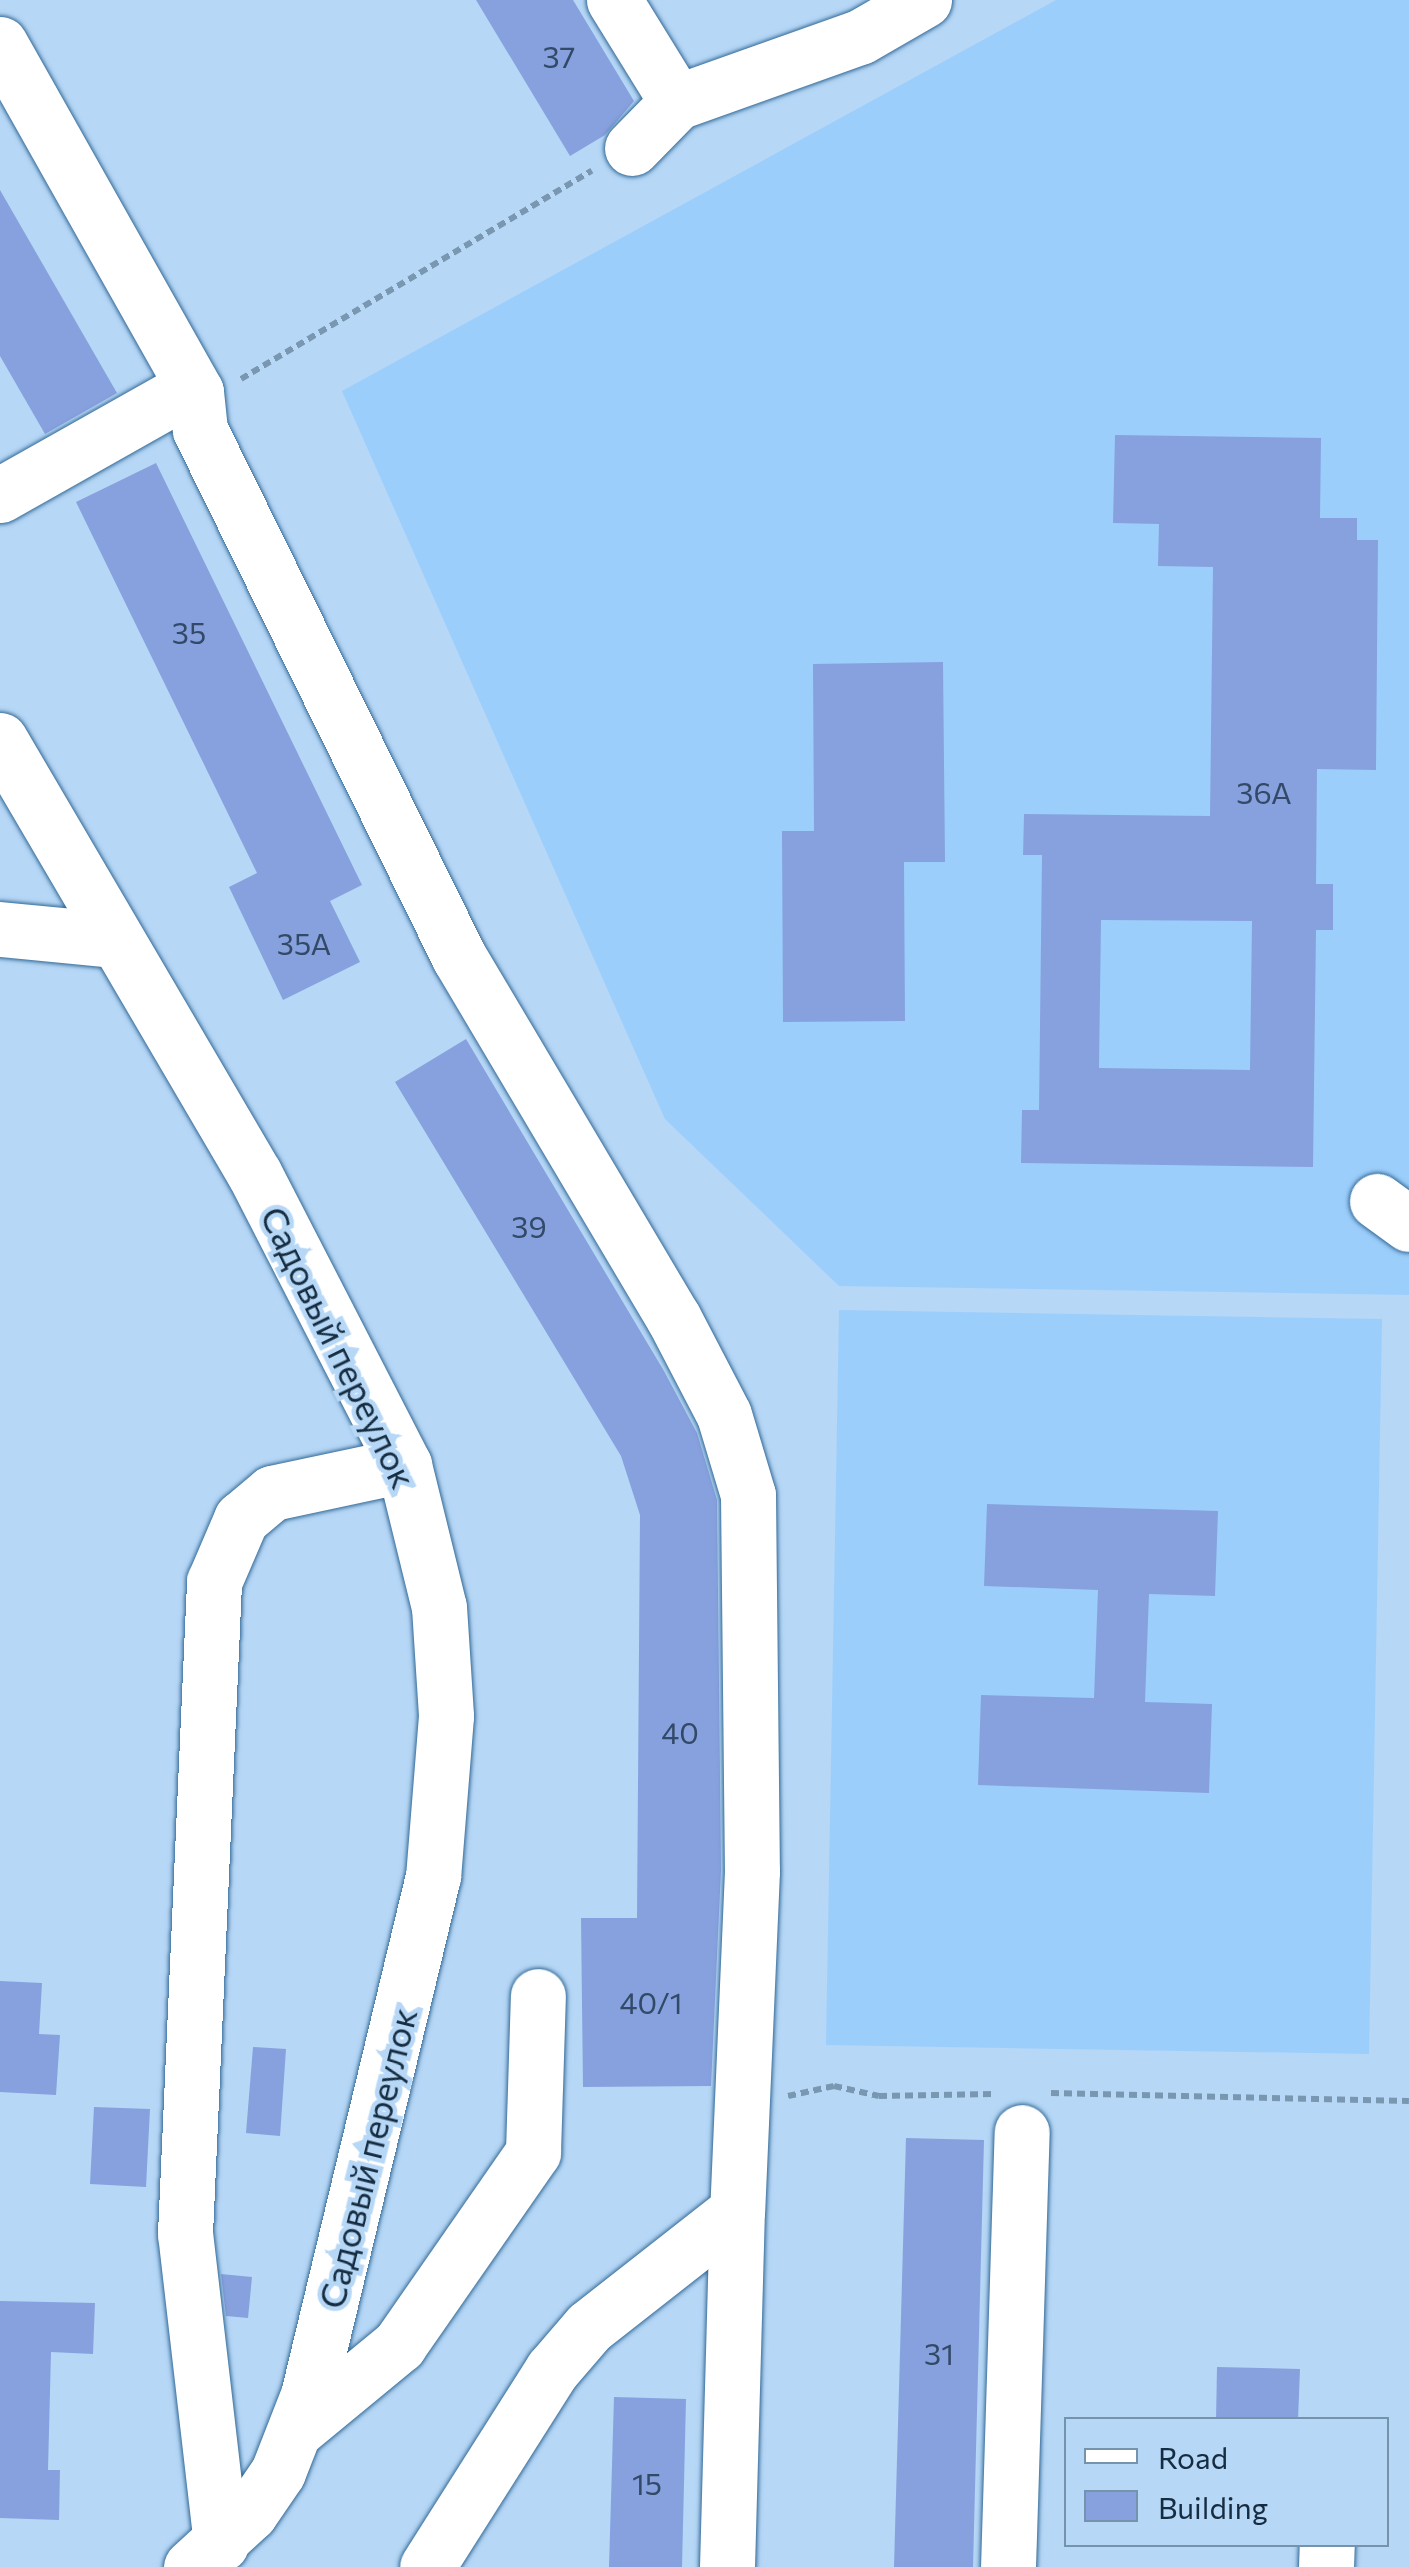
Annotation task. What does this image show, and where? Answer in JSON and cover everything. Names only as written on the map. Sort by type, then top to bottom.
[{"type":"street","points":[[614,0],[677,102]]},
{"type":"street","points":[[632,148],[677,102],[860,37],[924,0]]},
{"type":"street","points":[[0,44],[196,398],[200,430],[459,957],[724,1415],[748,1494],[752,1871],[727,2567]]},
{"type":"street","points":[[0,495],[183,392],[196,398]]},
{"type":"street","name":"Садовый переулок","points":[[0,740],[255,1175],[404,1465],[440,1606],[446,1716],[433,1876],[296,2430],[278,2472],[206,2556]]},
{"type":"street","points":[[0,928],[115,940]]},
{"type":"street","points":[[206,2556],[185,2234],[214,1582],[240,1518],[272,1494],[404,1465]]},
{"type":"street","points":[[296,2430],[398,2345],[533,2152],[538,1996]]},
{"type":"street","points":[[1008,2567],[1019,2106]]},
{"type":"street","points":[[427,2567],[552,2370],[589,2328],[737,2211]]},
{"type":"path","points":[[196,398],[632,148]]},
{"type":"path","points":[[744,2112],[834,2086],[879,2096],[1019,2106],[1409,2101]]},
{"type":"shaded area","points":[[1056,0],[1409,0],[1409,1295],[839,1286],[665,1119],[342,391]]},
{"type":"shaded area","points":[[839,1310],[1382,1319],[1369,2054],[826,2045]]},
{"type":"building","points":[[476,0],[573,0],[634,101],[605,135],[570,156]]},
{"type":"building","points":[[0,190],[117,393],[45,434],[0,356]]},
{"type":"building","points":[[1115,435],[1321,438],[1320,518],[1357,518],[1357,540],[1378,540],[1376,770],[1317,769],[1316,884],[1333,884],[1333,930],[1316,930],[1313,1167],[1021,1163],[1022,1110],[1039,1110],[1042,855],[1023,855],[1024,814],[1210,816],[1213,567],[1158,566],[1159,524],[1113,523]],"holes":[[[1101,920],[1252,921],[1250,1070],[1099,1068]]]},
{"type":"building","points":[[156,463],[362,885],[330,901],[360,962],[283,1000],[229,887],[257,873],[76,502]]},
{"type":"building","points":[[943,662],[945,862],[904,862],[905,1021],[783,1022],[782,831],[814,831],[813,664]]},
{"type":"building","points":[[466,1039],[664,1371],[697,1433],[717,1500],[721,1870],[711,2086],[583,2087],[581,1918],[637,1918],[640,1515],[621,1456],[395,1082]]},
{"type":"building","points":[[987,1504],[1218,1511],[1215,1596],[1149,1594],[1145,1702],[1212,1704],[1209,1793],[978,1785],[981,1695],[1094,1698],[1098,1590],[984,1586]]},
{"type":"building","points":[[0,1981],[42,1983],[39,2034],[60,2035],[56,2095],[0,2092]]},
{"type":"building","points":[[253,2047],[286,2049],[280,2136],[246,2133]]},
{"type":"building","points":[[94,2107],[150,2109],[146,2187],[90,2184]]},
{"type":"building","points":[[906,2138],[984,2140],[973,2567],[894,2567]]},
{"type":"building","points":[[221,2274],[252,2277],[248,2318],[226,2316]]},
{"type":"building","points":[[0,2301],[95,2303],[93,2354],[51,2352],[48,2470],[60,2470],[59,2520],[0,2518]]},
{"type":"building","points":[[1217,2367],[1300,2369],[1298,2417],[1216,2417]]},
{"type":"building","points":[[614,2397],[686,2399],[682,2567],[609,2567]]}]
